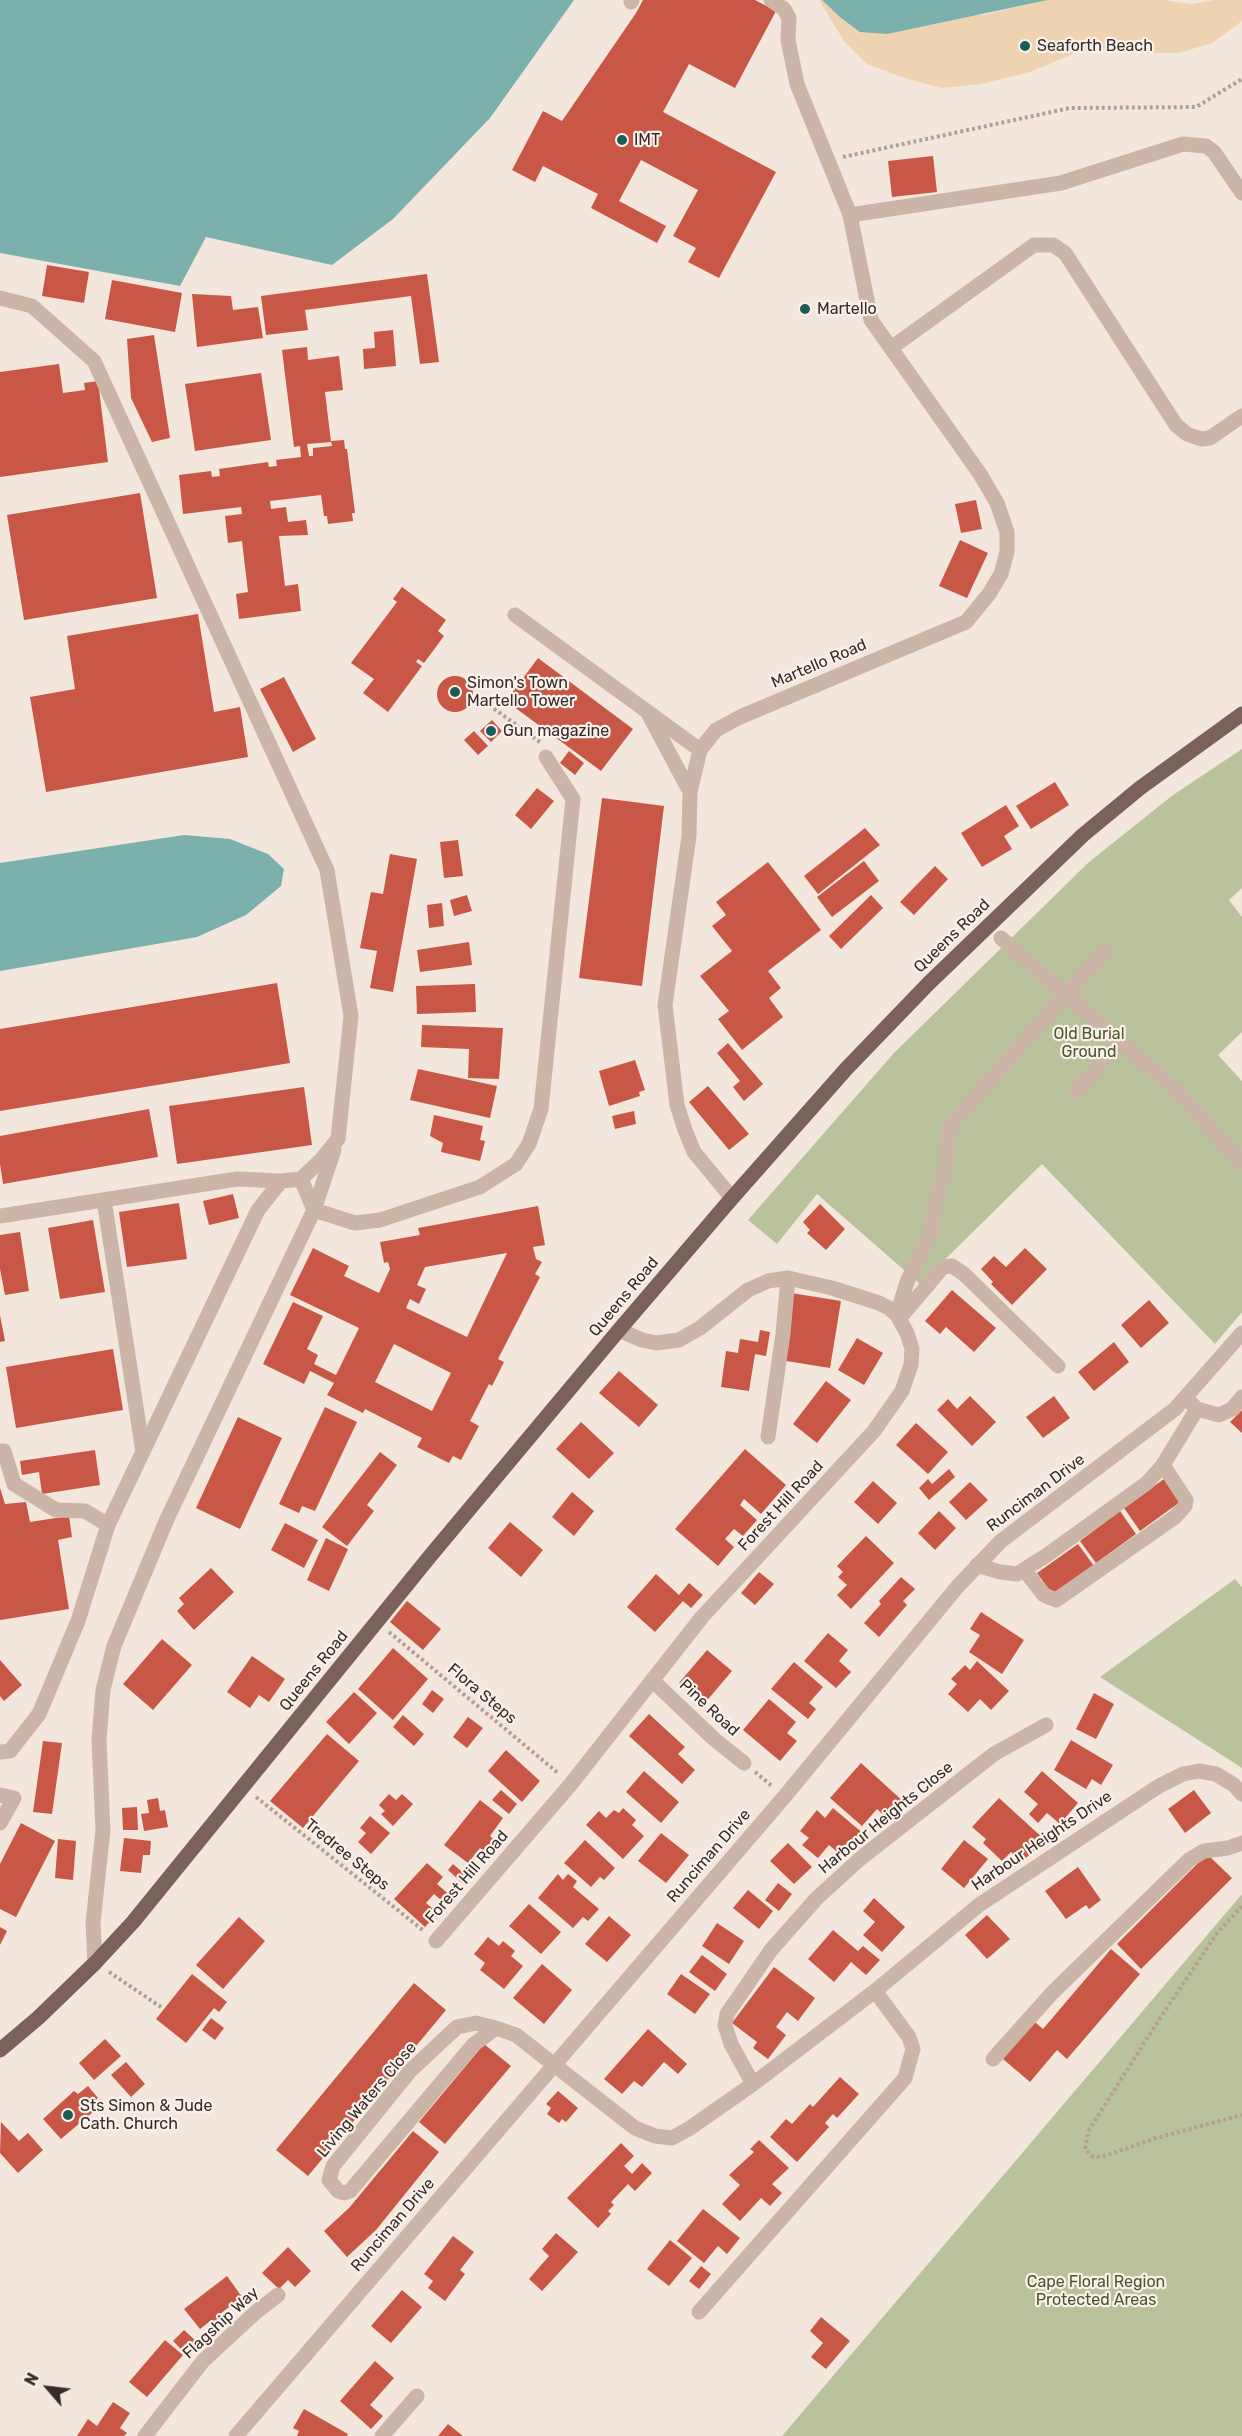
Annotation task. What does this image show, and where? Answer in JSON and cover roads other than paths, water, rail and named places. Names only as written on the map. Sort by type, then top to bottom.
[{"type":"main road","name":"Queens Road","points":[[0,2050],[95,1963],[133,1922],[619,1330],[847,1068],[929,983],[1043,871],[1140,788],[1242,714]]},
{"type":"street","name":"Martello Road","points":[[732,1198],[694,1152],[685,1130],[677,1105],[665,1005],[689,836],[690,792],[700,750],[716,730],[740,717],[966,622],[989,594],[1001,574],[1007,552],[1007,532],[998,502],[981,474],[871,320],[850,215],[796,84],[788,40],[789,18],[784,9],[771,0]]},
{"type":"street","points":[[850,215],[1061,183],[1183,144],[1206,146],[1214,152],[1242,193]]},
{"type":"street","points":[[891,348],[1035,245],[1053,245],[1065,253],[1176,425],[1187,434],[1201,439],[1210,438],[1242,417]]},
{"type":"street","points":[[0,298],[32,306],[94,362],[327,870],[351,1016],[338,1139],[314,1210],[167,1519],[114,1646],[103,1690],[99,1740],[102,1830],[93,1923],[95,1963]]},
{"type":"street","points":[[515,615],[700,750]]},
{"type":"street","points":[[647,712],[690,792]]},
{"type":"street","points":[[301,1179],[314,1210],[355,1224],[380,1220],[480,1187],[516,1164],[529,1144],[541,1109],[573,800],[546,757]]},
{"type":"street","points":[[1001,938],[1176,1090],[1242,1163]]},
{"type":"street","points":[[898,1317],[906,1282],[932,1228],[933,1212],[946,1166],[948,1129],[1106,950]]},
{"type":"street","points":[[1076,1092],[1120,1042]]},
{"type":"street","points":[[0,1216],[237,1179],[281,1181],[301,1179],[338,1139]]},
{"type":"street","points":[[0,1752],[10,1751],[39,1714],[78,1621],[108,1525],[258,1210],[281,1181]]},
{"type":"street","points":[[104,1200],[143,1452]]},
{"type":"street","points":[[898,1317],[943,1267],[952,1266],[964,1274],[1058,1366]]},
{"type":"street","points":[[619,1330],[642,1340],[656,1342],[679,1340],[700,1328],[748,1290],[768,1281],[788,1278],[879,1303],[898,1317]]},
{"type":"street","points":[[768,1437],[783,1334],[788,1278]]},
{"type":"street","name":"Forest Hill Road","points":[[436,1941],[571,1784],[702,1617],[874,1431],[889,1411],[902,1391],[911,1365],[912,1349],[908,1333],[898,1317]]},
{"type":"street","name":"Runciman Drive","points":[[236,2436],[785,1796],[977,1565],[1001,1541],[1151,1429],[1191,1403],[1242,1332]]},
{"type":"street","points":[[977,1565],[1007,1574],[1024,1571],[1147,1483],[1163,1465],[1191,1403],[1219,1415],[1232,1409],[1242,1397]]},
{"type":"street","points":[[0,1451],[4,1451],[14,1484],[56,1510],[85,1511],[108,1525]]},
{"type":"street","points":[[1024,1571],[1044,1595],[1056,1600],[1175,1517],[1185,1506],[1186,1500],[1163,1465]]},
{"type":"street","name":"Pine Road","points":[[652,1680],[714,1739],[744,1763]]},
{"type":"street","name":"Harbour Heights Close","points":[[753,2084],[731,2044],[725,2025],[728,2014],[771,1950],[817,1898],[861,1858],[994,1754],[1046,1725]]},
{"type":"street","name":"Harbour Heights Drive","points":[[554,2064],[635,2128],[656,2136],[672,2138],[753,2084],[875,1991],[979,1905],[1159,1786],[1183,1774],[1199,1771],[1216,1774],[1234,1785],[1242,1794]]},
{"type":"street","points":[[0,1795],[14,1798],[0,1823]]},
{"type":"street","points":[[993,2060],[1053,1992],[1189,1860],[1204,1851],[1228,1848],[1242,1843]]},
{"type":"street","points":[[699,2312],[905,2078],[913,2049],[909,2037],[875,1991]]},
{"type":"street","name":"Living Waters Close","points":[[496,2028],[473,2045],[350,2191],[344,2193],[338,2191],[329,2180],[333,2166],[410,2071],[457,2026],[476,2023],[496,2028],[516,2036],[554,2064]]},
{"type":"street","name":"Flagship Way","points":[[145,2436],[203,2361],[278,2295]]},
{"type":"street","points":[[382,2436],[417,2396]]},
{"type":"water","points":[[0,0],[574,0],[490,118],[393,219],[332,265],[206,237],[180,286],[0,253]]},
{"type":"water","points":[[822,0],[1048,0],[887,34],[860,32]]},
{"type":"water","points":[[184,835],[230,839],[268,854],[284,869],[281,886],[246,915],[197,937],[0,971],[0,863]]},
{"type":"place","name":"Seaforth Beach","points":[[1025,46]]},
{"type":"place","name":"IMT","points":[[622,140]]},
{"type":"place","name":"Martello","points":[[805,309]]},
{"type":"place","name":"Simon's Town Martello Tower","points":[[455,692]]},
{"type":"place","name":"Gun magazine","points":[[491,731]]},
{"type":"place","name":"Sts Simon & Jude Cath. Church","points":[[68,2115]]},
{"type":"park label","name":"Old Burial Ground","points":[[1089,1043]]},
{"type":"park label","name":"Cape Floral Region Protected Areas","points":[[1096,2291]]}]
